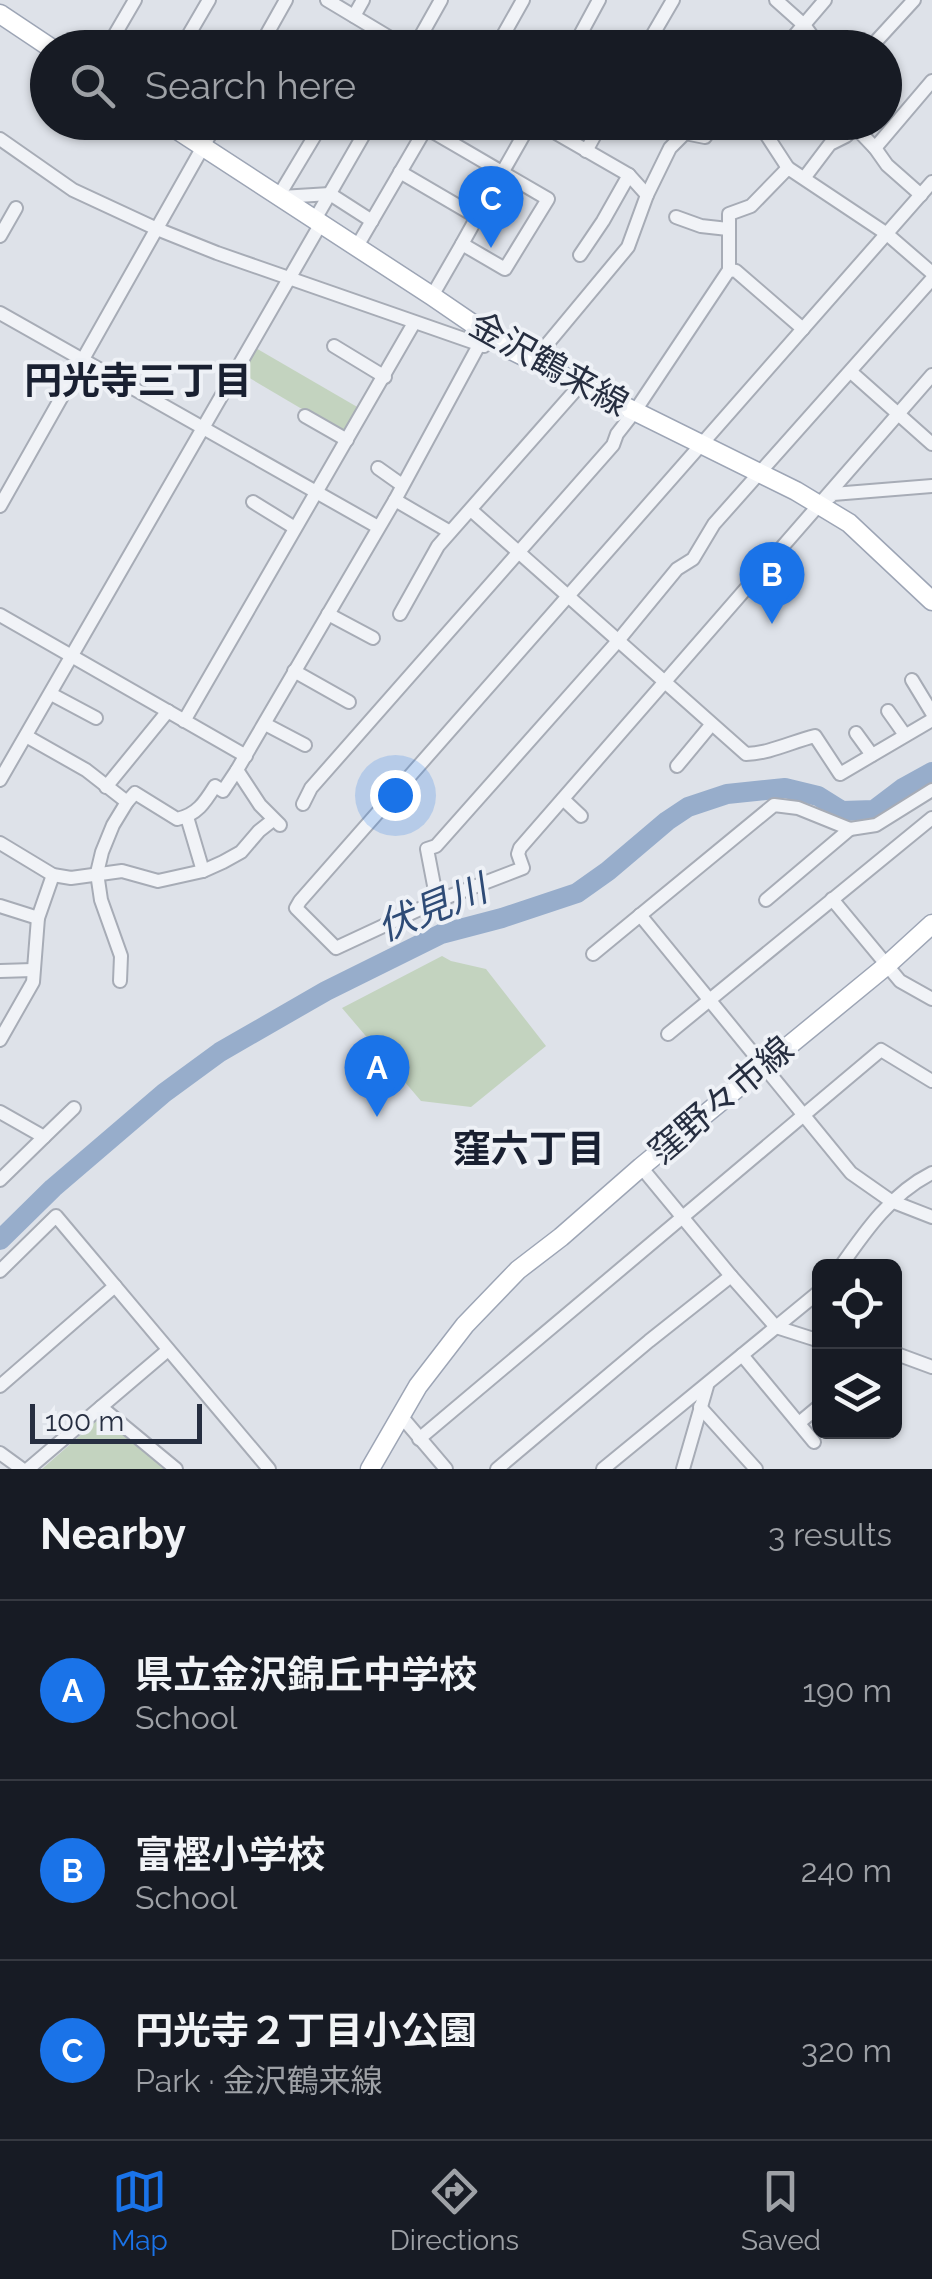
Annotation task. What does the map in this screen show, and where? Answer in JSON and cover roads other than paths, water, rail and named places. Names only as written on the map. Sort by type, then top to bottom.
[{"type":"main road","points":[[0,10],[30,32]]},
{"type":"main road","name":"金沢鶴来線","points":[[192,140],[512,350],[702,444],[849,523],[928,589]]},
{"type":"main road","name":"窪野々市線","points":[[370,1469],[418,1386],[465,1325],[518,1270],[932,924]]},
{"type":"street","points":[[0,10],[4,0]]},
{"type":"street","points":[[118,30],[135,0]]},
{"type":"street","points":[[192,30],[209,0]]},
{"type":"street","points":[[270,30],[286,0]]},
{"type":"street","points":[[327,0],[379,30]]},
{"type":"street","points":[[354,16],[363,0]]},
{"type":"street","points":[[423,30],[442,0]]},
{"type":"street","points":[[506,30],[523,0]]},
{"type":"street","points":[[583,30],[599,0]]},
{"type":"street","points":[[656,30],[673,0]]},
{"type":"street","points":[[776,0],[808,30]]},
{"type":"street","points":[[886,30],[914,0]]},
{"type":"street","points":[[800,30],[823,1]]},
{"type":"street","points":[[902,116],[932,81]]},
{"type":"street","points":[[0,139],[73,190],[157,228],[414,323],[479,345],[512,350]]},
{"type":"street","points":[[0,506],[206,140]]},
{"type":"street","points":[[278,197],[312,140]]},
{"type":"street","points":[[0,780],[289,278],[361,140]]},
{"type":"street","points":[[356,248],[414,140]]},
{"type":"street","points":[[447,140],[548,199],[505,269],[462,244]]},
{"type":"street","points":[[432,296],[522,140]]},
{"type":"street","points":[[566,140],[629,175],[647,195]]},
{"type":"street","points":[[586,151],[592,140]]},
{"type":"street","points":[[534,360],[628,247],[647,195],[670,148],[678,140]]},
{"type":"street","points":[[437,902],[427,849],[436,846],[677,569],[693,559],[714,524],[932,276],[887,234],[788,168],[770,140]]},
{"type":"street","points":[[805,177],[830,144],[838,140]]},
{"type":"street","points":[[868,140],[887,165],[921,195]]},
{"type":"street","points":[[875,148],[882,140]]},
{"type":"street","points":[[303,804],[312,788],[613,445],[728,270],[729,214],[751,206],[788,168]]},
{"type":"street","points":[[400,172],[477,217]]},
{"type":"street","points":[[580,254],[629,175]]},
{"type":"street","points":[[932,182],[296,908],[336,948],[523,868],[520,848],[932,375]]},
{"type":"street","points":[[278,197],[330,194],[372,221]]},
{"type":"street","points":[[0,236],[16,208]]},
{"type":"street","points":[[676,216],[701,226],[728,229]]},
{"type":"street","points":[[728,270],[736,271],[803,329]]},
{"type":"street","points":[[0,313],[378,527]]},
{"type":"street","points":[[184,721],[414,323]]},
{"type":"street","points":[[120,981],[121,956],[101,900],[97,873],[112,825],[135,792],[177,818],[187,817],[203,806],[215,786],[223,792],[394,500],[479,345]]},
{"type":"street","points":[[334,346],[385,377]]},
{"type":"street","points":[[851,372],[932,444]]},
{"type":"street","points":[[400,614],[438,546],[581,384]]},
{"type":"street","points":[[305,416],[347,440]]},
{"type":"street","points":[[378,468],[402,484]]},
{"type":"street","points":[[820,506],[833,494],[932,486]]},
{"type":"street","points":[[394,500],[450,532]]},
{"type":"street","points":[[254,502],[296,528]]},
{"type":"street","points":[[471,510],[746,754],[769,753],[815,736],[840,774],[932,720]]},
{"type":"street","points":[[0,614],[246,756]]},
{"type":"street","points":[[328,614],[373,638]]},
{"type":"street","points":[[294,671],[349,702]]},
{"type":"street","points":[[912,680],[932,713]]},
{"type":"street","points":[[52,694],[96,718]]},
{"type":"street","points":[[106,787],[168,711]]},
{"type":"street","points":[[888,711],[905,735]]},
{"type":"street","points":[[265,724],[305,745]]},
{"type":"street","points":[[676,766],[711,725]]},
{"type":"street","points":[[856,734],[872,755]]},
{"type":"street","points":[[26,736],[86,770],[128,802]]},
{"type":"street","points":[[0,843],[53,875],[71,878],[122,871],[158,881],[203,871],[241,852],[260,831],[276,823],[237,770]]},
{"type":"street","points":[[594,954],[774,805],[798,808],[850,828],[876,825],[929,798]]},
{"type":"street","points":[[563,799],[581,816]]},
{"type":"street","points":[[187,817],[203,871]]},
{"type":"street","points":[[668,1034],[932,818]]},
{"type":"street","points":[[766,900],[850,828]]},
{"type":"street","points":[[0,1040],[32,982],[38,918],[53,875]]},
{"type":"street","points":[[832,899],[900,982],[932,999]]},
{"type":"street","points":[[0,906],[38,918]]},
{"type":"street","points":[[640,915],[851,1173],[891,1201],[932,1216]]},
{"type":"street","points":[[0,971],[33,970]]},
{"type":"street","points":[[419,1439],[881,1050],[932,1081]]},
{"type":"street","points":[[0,1180],[74,1108]]},
{"type":"street","points":[[0,1112],[44,1137]]},
{"type":"street","points":[[641,1167],[776,1327],[812,1338]]},
{"type":"street","points":[[846,1259],[891,1201],[932,1173]]},
{"type":"street","points":[[0,1271],[56,1216],[270,1469]]},
{"type":"street","points":[[497,1469],[731,1276]]},
{"type":"street","points":[[0,1386],[114,1286]]},
{"type":"street","points":[[602,1469],[812,1298]]},
{"type":"street","points":[[0,1453],[25,1469],[168,1350]]},
{"type":"street","points":[[742,1355],[814,1442]]},
{"type":"street","points":[[902,1356],[932,1367]]},
{"type":"street","points":[[683,1469],[708,1383]]},
{"type":"street","points":[[101,1407],[176,1469]]},
{"type":"street","points":[[700,1407],[756,1469]]},
{"type":"street","points":[[799,1423],[812,1412]]},
{"type":"street","points":[[401,1416],[446,1469]]},
{"type":"waterway","name":"伏見川","points":[[0,1240],[53,1188],[164,1093],[220,1052],[326,991],[441,934],[577,893],[688,807],[727,794],[785,788],[818,796],[842,811],[874,810],[932,772]]},
{"type":"place","name":"円光寺２丁目小公園","points":[[491,248]]},
{"type":"place","name":"富樫小学校","points":[[772,624]]},
{"type":"place","name":"県立金沢錦丘中学校","points":[[377,1117]]},
{"type":"district","name":"円光寺三丁目","points":[[138,381]]},
{"type":"district","name":"窪六丁目","points":[[529,1149]]}]
